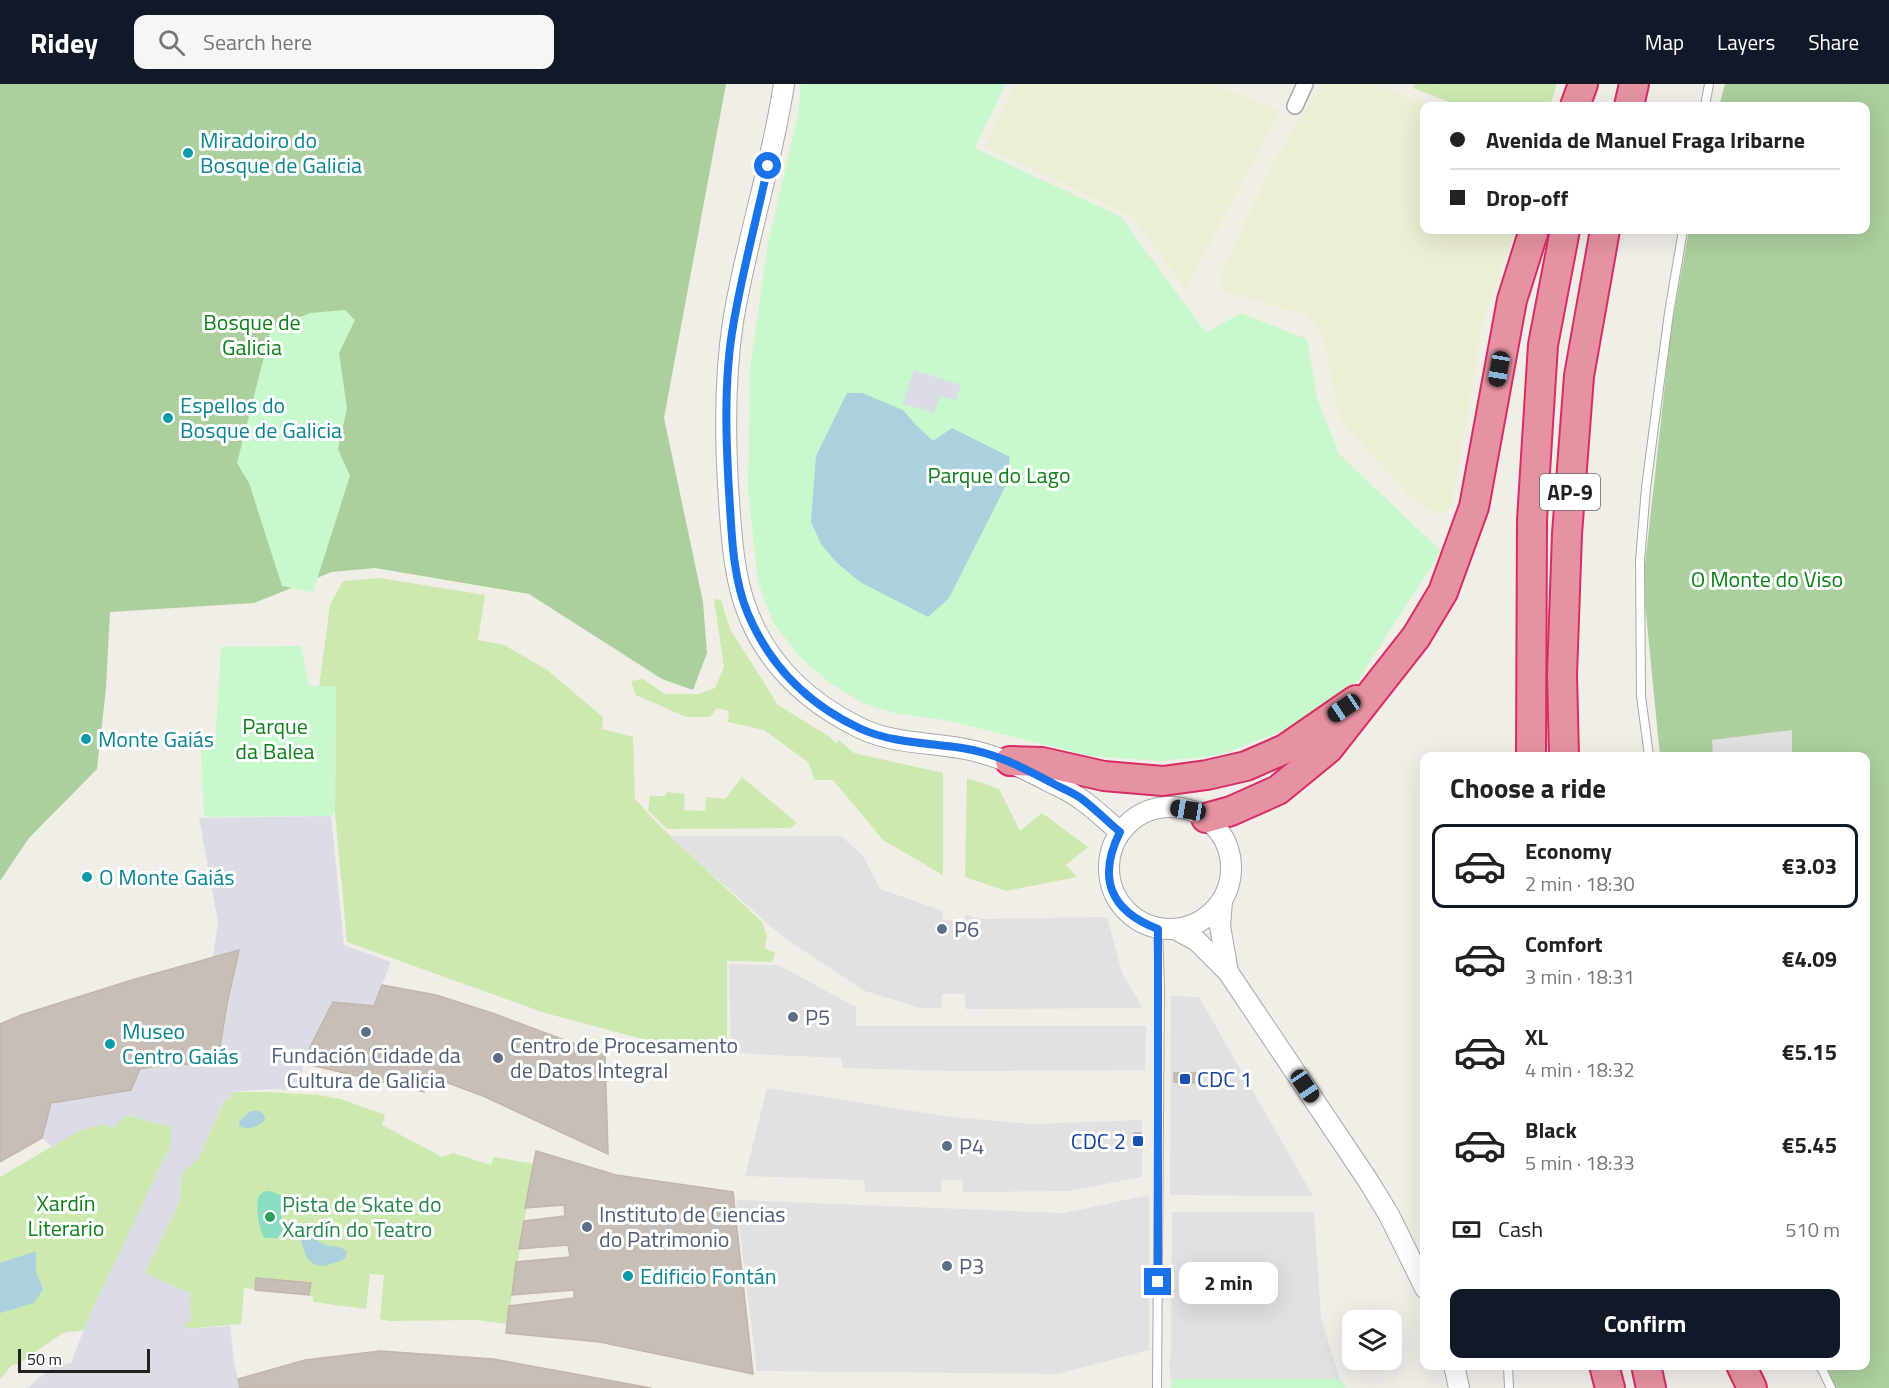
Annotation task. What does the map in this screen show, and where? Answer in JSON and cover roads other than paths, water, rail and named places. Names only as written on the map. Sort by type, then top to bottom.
[{"type":"highway","points":[[1576,102],[1583,84]]},
{"type":"highway","points":[[1591,102],[1595,84]]},
{"type":"highway","points":[[1630,102],[1634,84]]},
{"type":"highway","points":[[1206,818],[1231,811],[1278,790],[1328,749],[1383,682],[1416,637],[1443,592],[1474,507],[1512,300],[1533,234]]},
{"type":"highway","name":"AP-9","points":[[1531,752],[1532,520],[1543,345],[1563,234]]},
{"type":"highway","name":"AP-9","points":[[1564,752],[1562,675],[1567,534],[1579,376],[1604,234]]},
{"type":"highway","points":[[1010,761],[1042,762],[1104,776],[1163,781],[1208,775],[1246,766],[1285,749],[1383,682]]},
{"type":"highway","points":[[1605,1370],[1610,1388]]},
{"type":"highway","points":[[1647,1370],[1651,1388]]},
{"type":"highway","points":[[1743,1370],[1752,1388]]},
{"type":"street","points":[[784,84],[777,129],[733,322],[729,371],[727,459],[731,529],[736,570],[747,612],[768,652],[798,688],[827,710],[861,729],[893,738],[962,748],[1010,761],[1081,798],[1120,832]]},
{"type":"street","points":[[1295,84],[1295,106],[1305,84]]},
{"type":"street","points":[[1167,930],[1194,925],[1210,915],[1222,901],[1230,884],[1232,866],[1228,847],[1219,831],[1206,818],[1188,810],[1170,807],[1150,810],[1133,818],[1120,832],[1110,851],[1108,872],[1113,892],[1124,910],[1139,922],[1197,941],[1228,972],[1369,1182],[1395,1225],[1420,1278]]},
{"type":"street","points":[[1222,901],[1220,926],[1228,972]]},
{"type":"street","points":[[1455,1370],[1459,1388]]},
{"type":"lane","points":[[1706,102],[1709,84]]},
{"type":"lane","points":[[1648,752],[1641,696],[1640,561],[1646,488],[1660,377],[1682,234]]},
{"type":"lane","points":[[1157,1388],[1160,998],[1167,930]]},
{"type":"lane","points":[[1509,1370],[1509,1388]]},
{"type":"lane","points":[[1822,1370],[1831,1388]]},
{"type":"water","points":[[847,393],[862,393],[903,410],[933,441],[952,428],[1010,457],[1006,485],[949,598],[928,617],[860,582],[837,563],[821,544],[811,522],[816,456]]},
{"type":"water","points":[[251,1111],[261,1112],[265,1120],[253,1127],[239,1126],[240,1120]]},
{"type":"water","points":[[307,1232],[323,1244],[347,1251],[345,1258],[322,1266],[312,1263],[302,1244],[302,1235]]},
{"type":"water","points":[[36,1251],[36,1271],[43,1289],[34,1303],[0,1313],[0,1263]]},
{"type":"place","name":"Miradoiro do Bosque de Galicia","points":[[188,153]]},
{"type":"place","name":"Espellos do Bosque de Galicia","points":[[168,418]]},
{"type":"place","name":"Monte Gaiás","points":[[86,739]]},
{"type":"place","name":"O Monte Gaiás","points":[[87,877]]},
{"type":"place","name":"P6","points":[[942,929]]},
{"type":"place","name":"P5","points":[[793,1017]]},
{"type":"place","name":"Fundación Cidade da Cultura de Galicia","points":[[366,1032]]},
{"type":"place","name":"Museo Centro Gaiás","points":[[110,1044]]},
{"type":"place","name":"Centro de Procesamento de Datos Integral","points":[[498,1058]]},
{"type":"place","name":"CDC 1","points":[[1185,1079]]},
{"type":"place","name":"CDC 2","points":[[1138,1141]]},
{"type":"place","name":"P4","points":[[947,1146]]},
{"type":"place","name":"Pista de Skate do Xardín do Teatro","points":[[270,1217]]},
{"type":"place","name":"Instituto de Ciencias do Patrimonio","points":[[587,1227]]},
{"type":"place","name":"P3","points":[[947,1266]]},
{"type":"place","name":"Edificio Fontán","points":[[628,1276]]},
{"type":"park label","name":"Bosque de Galicia","points":[[252,334]]},
{"type":"park label","name":"Parque do Lago","points":[[999,475]]},
{"type":"park label","name":"O Monte do Viso","points":[[1767,579]]},
{"type":"park label","name":"Parque da Balea","points":[[275,738]]},
{"type":"park label","name":"Xardín Literario","points":[[66,1216]]}]
